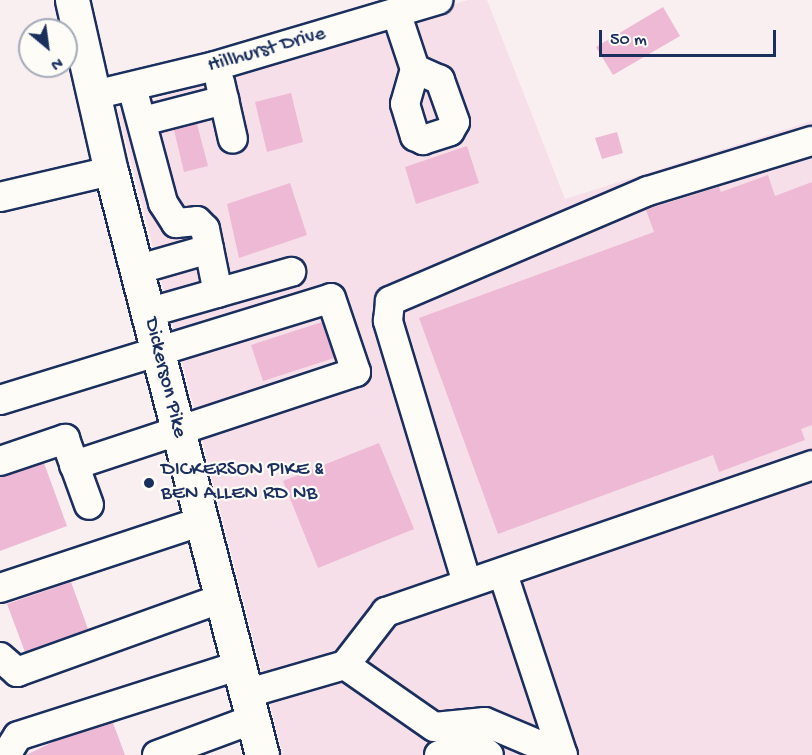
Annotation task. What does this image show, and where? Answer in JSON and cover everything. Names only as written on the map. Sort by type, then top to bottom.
[{"type":"main road","name":"Dickerson Pike","points":[[72,0],[111,171],[245,693],[258,754]]},
{"type":"street","name":"Hillhurst Drive","points":[[94,95],[215,66],[397,15],[438,0]]},
{"type":"street","points":[[397,15],[415,69]]},
{"type":"street","points":[[215,66],[233,139]]},
{"type":"street","points":[[132,87],[143,121],[163,203],[176,223],[197,221],[205,229],[218,293]]},
{"type":"street","points":[[143,121],[224,100]]},
{"type":"street","points":[[467,583],[388,321],[390,301],[648,190],[812,141]]},
{"type":"street","points":[[0,196],[111,171]]},
{"type":"street","points":[[136,270],[209,249]]},
{"type":"street","points":[[147,313],[291,272]]},
{"type":"street","points":[[0,400],[156,350],[331,298],[356,372],[177,429],[74,465]]},
{"type":"street","points":[[0,461],[65,439],[88,505]]},
{"type":"street","points":[[6,755],[18,736],[245,693],[345,664],[386,612],[467,583],[503,574],[812,465]]},
{"type":"street","points":[[0,588],[201,522]]},
{"type":"street","points":[[503,574],[563,753]]},
{"type":"street","points":[[0,657],[17,672],[220,599]]},
{"type":"street","points":[[345,664],[434,728],[485,722],[563,753]]},
{"type":"street","points":[[157,755],[245,693]]},
{"type":"street","points":[[439,755],[474,743],[489,755]]},
{"type":"shaded area","points":[[468,0],[487,0],[565,199],[812,121],[812,755],[283,755],[118,111]]},
{"type":"building","points":[[663,7],[680,36],[613,75],[596,47]]},
{"type":"building","points":[[291,93],[303,142],[267,152],[255,102]]},
{"type":"building","points":[[197,124],[208,166],[184,172],[174,130]]},
{"type":"building","points":[[617,132],[623,153],[602,159],[595,138]]},
{"type":"building","points":[[467,146],[479,183],[416,204],[405,167]]},
{"type":"building","points":[[768,175],[775,196],[812,182],[812,425],[801,429],[805,440],[719,472],[713,455],[498,534],[419,318],[654,232],[646,210],[719,187],[721,192]]},
{"type":"building","points":[[290,183],[307,235],[239,258],[227,204]]},
{"type":"building","points":[[322,322],[334,358],[263,381],[251,345]]},
{"type":"building","points":[[379,443],[414,529],[318,568],[283,481]]},
{"type":"building","points":[[44,463],[67,526],[0,551],[0,477]]},
{"type":"building","points":[[71,582],[88,629],[25,652],[7,604]]},
{"type":"building","points":[[113,723],[125,755],[26,755],[55,741]]},
{"type":"place","name":"DICKERSON PIKE & BEN ALLEN RD NB","points":[[149,483]]}]
